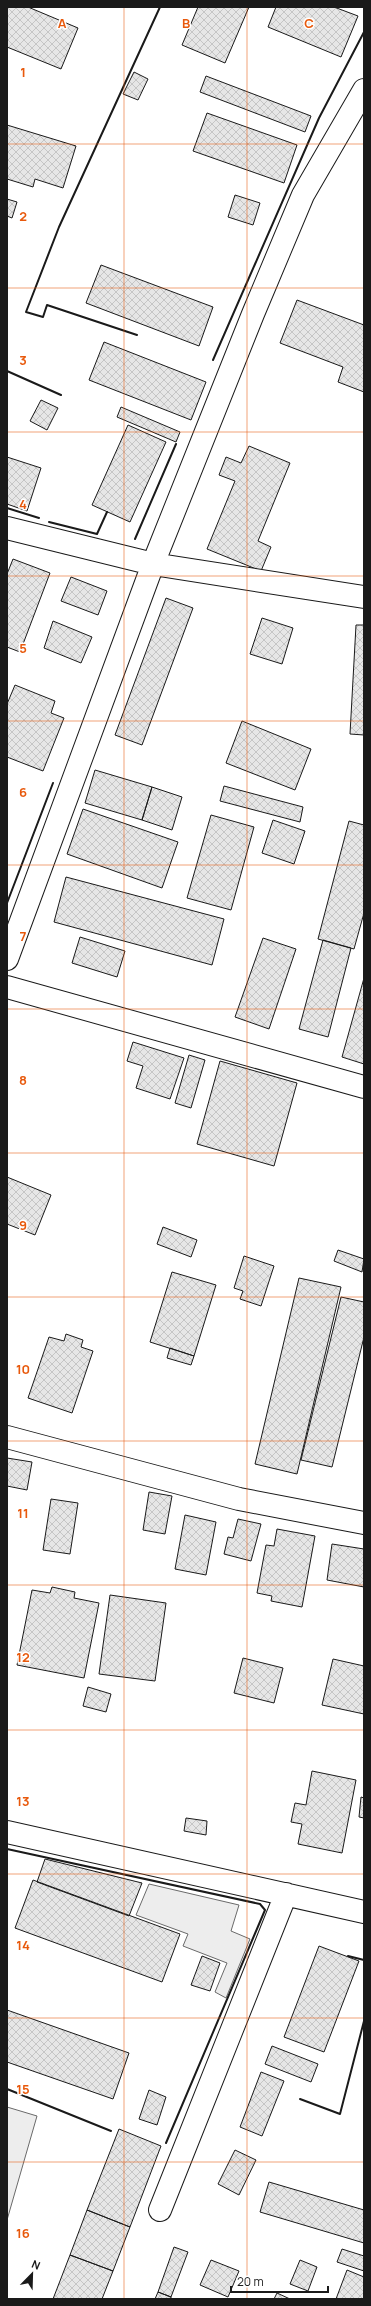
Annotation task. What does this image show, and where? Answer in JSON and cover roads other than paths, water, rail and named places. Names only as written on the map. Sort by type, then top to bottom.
[{"type":"street","points":[[7,958],[153,564],[303,195],[364,90]]},
{"type":"street","points":[[7,528],[153,564],[364,597]]},
{"type":"street","points":[[7,987],[364,1087]]},
{"type":"street","points":[[7,1437],[239,1499],[364,1523]]},
{"type":"street","points":[[7,1832],[364,1912]]},
{"type":"street","points":[[160,2210],[286,1894]]}]
